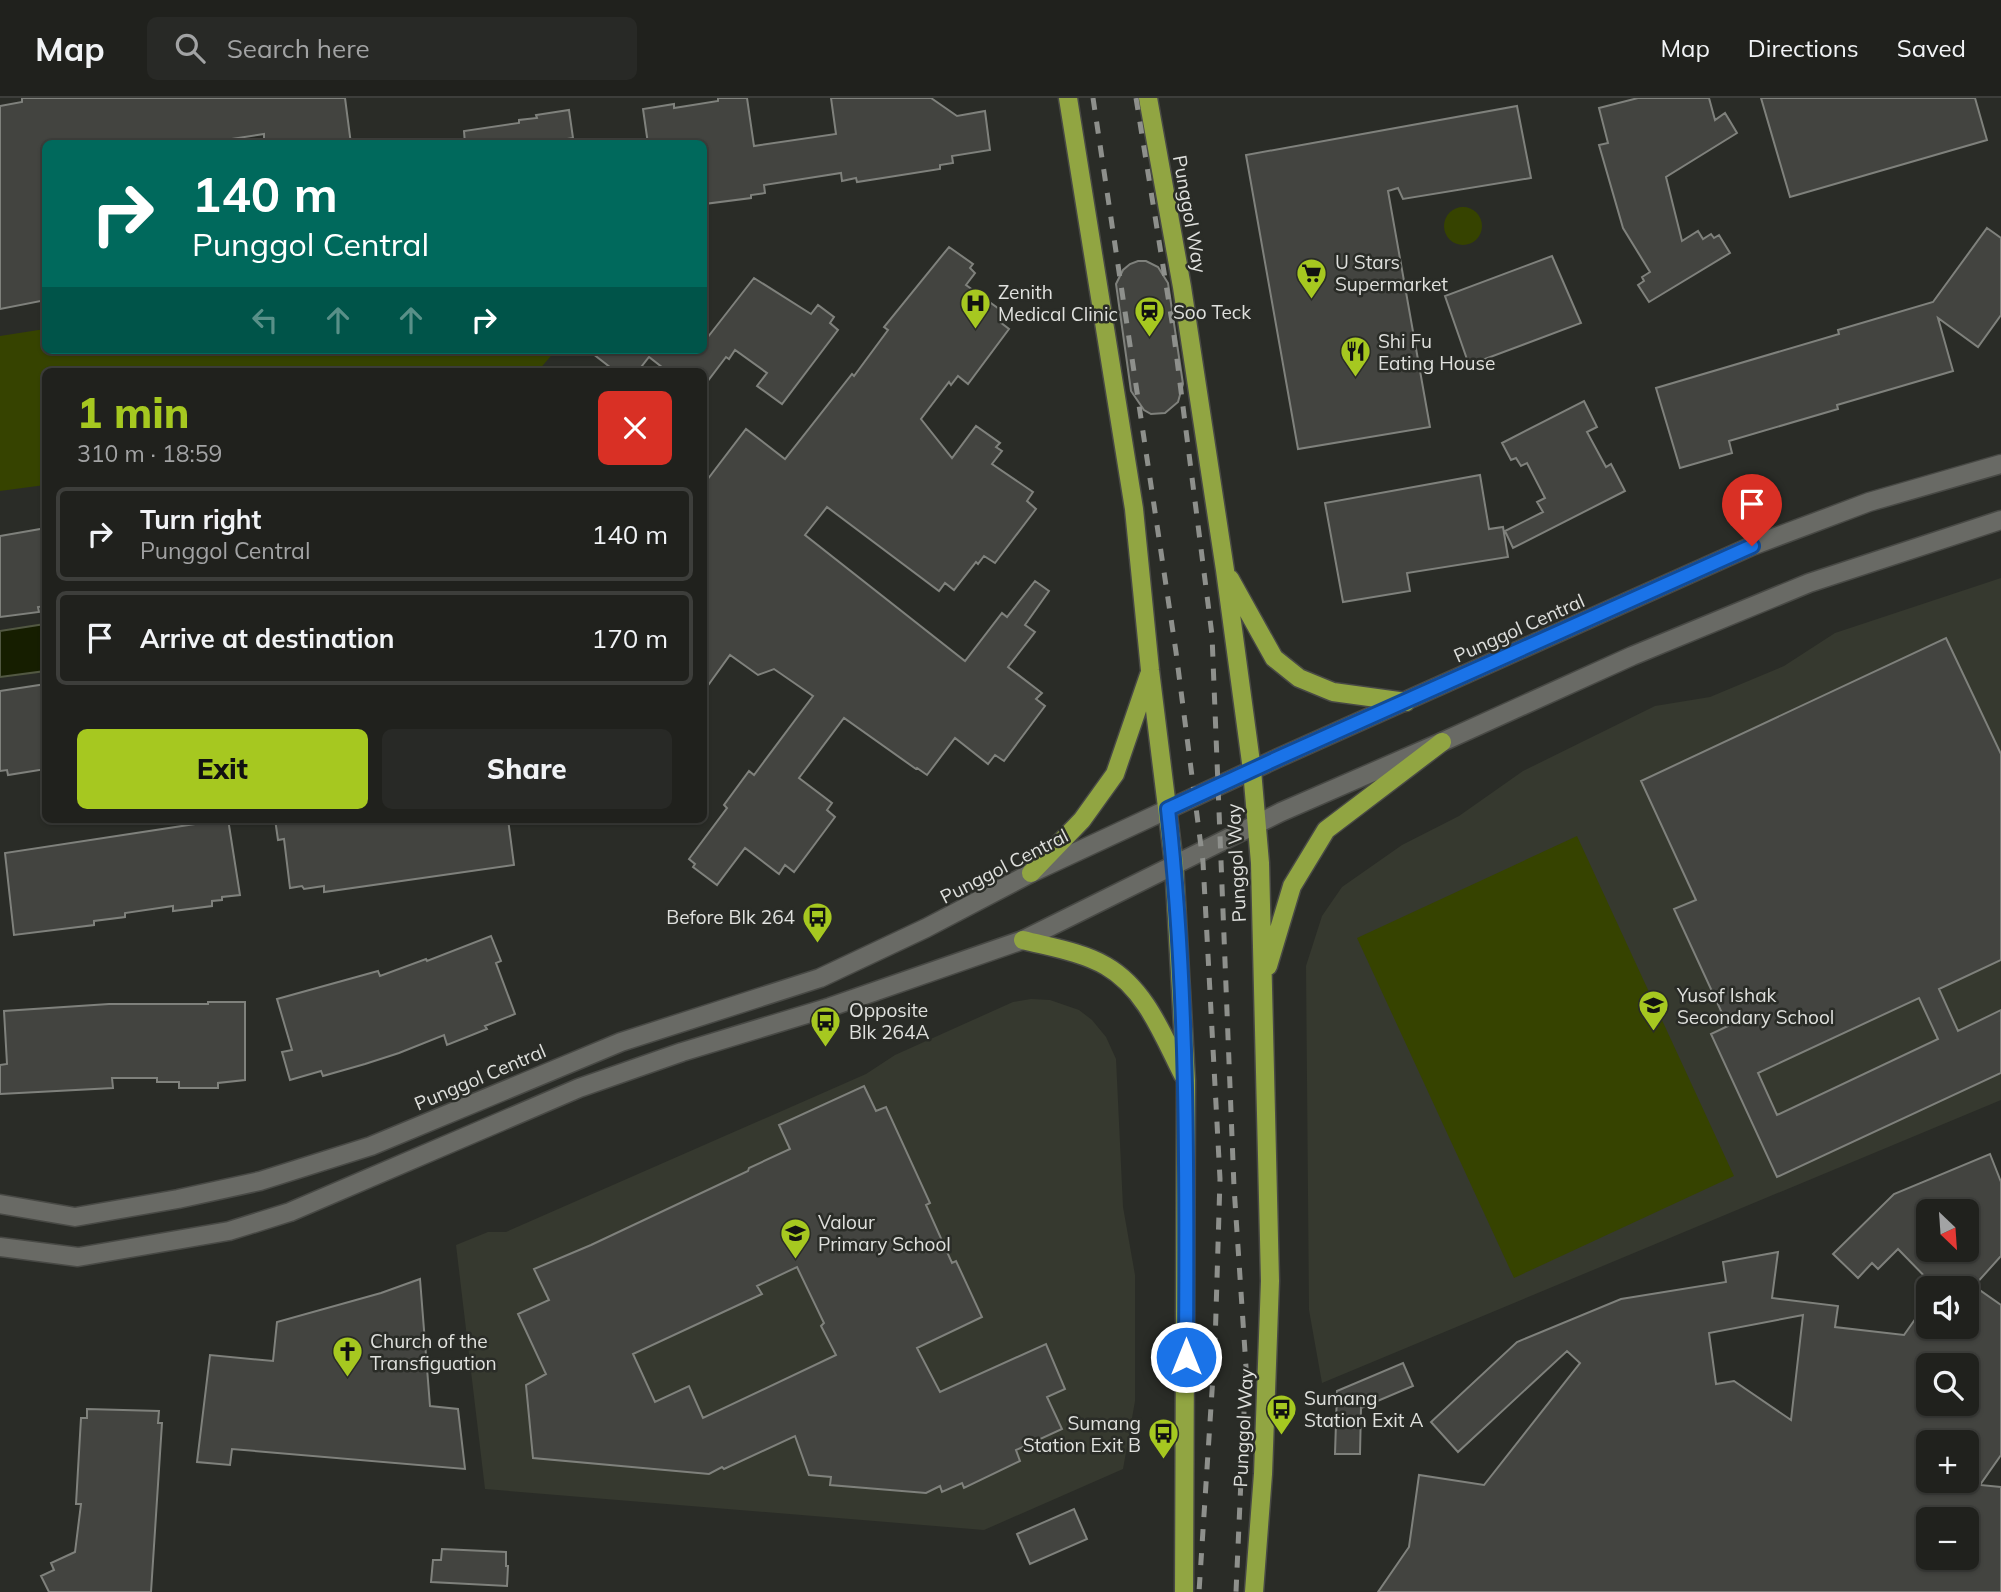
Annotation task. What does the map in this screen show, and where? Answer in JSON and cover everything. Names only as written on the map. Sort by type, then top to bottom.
[{"type":"main road","points":[[1068,98],[1134,509],[1150,670],[1174,864],[1186,1081],[1184,1592]]},
{"type":"main road","name":"Punggol Way","points":[[1148,98],[1182,287],[1225,570],[1252,770],[1260,863],[1270,1282],[1263,1474],[1254,1592]]},
{"type":"main road","points":[[1980,469],[2001,452]]},
{"type":"main road","name":"Punggol Central","points":[[0,1204],[75,1217],[260,1181],[371,1146],[621,1042],[820,978],[926,928],[1031,873],[1252,770],[1752,546],[1870,502],[2001,464]]},
{"type":"main road","points":[[0,1247],[78,1256],[229,1231],[290,1212],[579,1088],[682,1052],[830,1007],[1023,940],[1255,824],[1442,743],[1632,656],[1796,588],[2001,520]]},
{"type":"main road","points":[[1225,570],[1274,658],[1299,678],[1333,692],[1406,702]]},
{"type":"main road","points":[[1031,873],[1082,820],[1115,774],[1150,670]]},
{"type":"main road","points":[[1262,983],[1292,886],[1326,830],[1442,743]]},
{"type":"main road","points":[[1023,940],[1107,966],[1142,997],[1186,1081]]},
{"type":"shaded area","name":"Yusof Ishak Secondary School","points":[[2001,578],[2001,1100],[1322,1383],[1309,1310],[1306,966],[1322,916],[1342,887],[1402,845],[1459,816],[1523,771],[1655,706],[1710,697],[1784,666],[1835,633]]},
{"type":"shaded area","points":[[42,624],[42,671],[0,677],[0,631]]},
{"type":"shaded area","name":"Valour Primary School","points":[[1050,1000],[1079,1010],[1092,1020],[1106,1037],[1116,1059],[1123,1207],[1135,1275],[1135,1401],[1123,1469],[984,1530],[485,1489],[456,1245],[488,1232],[506,1232],[866,1074],[895,1055],[1013,1002]]},
{"type":"green space","points":[[1463,207],[1476,213],[1482,226],[1476,239],[1463,245],[1450,239],[1444,226],[1450,213]]},
{"type":"green space","points":[[42,329],[42,354],[553,354],[541,368],[42,368],[42,485],[0,491],[0,336]]},
{"type":"green space","points":[[1577,836],[1734,1176],[1514,1278],[1357,938]]},
{"type":"building","points":[[22,98],[345,98],[350,140],[264,140],[264,134],[225,140],[42,140],[42,301],[0,309],[0,106],[22,102]]},
{"type":"building","points":[[718,98],[747,98],[754,146],[836,134],[831,98],[931,98],[957,116],[985,111],[990,150],[952,156],[953,163],[940,165],[940,169],[857,182],[856,178],[842,181],[841,173],[764,185],[765,193],[751,195],[751,198],[707,204],[707,140],[647,140],[643,109],[674,104],[674,108],[718,101]]},
{"type":"building","points":[[1638,98],[1709,98],[1715,120],[1725,113],[1737,133],[1666,177],[1682,241],[1698,231],[1703,239],[1711,234],[1714,238],[1719,235],[1730,253],[1649,302],[1638,285],[1644,281],[1642,277],[1650,272],[1623,228],[1599,145],[1608,143],[1599,108]]},
{"type":"building","points":[[1761,98],[1975,98],[1987,140],[1790,197]]},
{"type":"building","points":[[1517,106],[1531,178],[1403,199],[1398,188],[1388,191],[1430,427],[1298,449],[1246,155]]},
{"type":"building","points":[[569,110],[573,138],[465,140],[464,131],[519,123],[519,120],[537,118],[536,115]]},
{"type":"building","points":[[1987,228],[2001,238],[2001,315],[1978,347],[1938,318],[1953,371],[1837,405],[1838,409],[1729,441],[1732,453],[1680,468],[1656,388],[1839,334],[1838,330],[1933,302]]},
{"type":"building","points":[[949,247],[973,264],[970,268],[975,273],[966,285],[1006,314],[1000,322],[1009,329],[968,384],[958,376],[951,385],[949,382],[921,419],[952,458],[976,426],[1000,443],[996,447],[1002,451],[992,464],[1033,492],[1027,501],[1036,509],[995,563],[984,556],[954,590],[945,583],[939,591],[827,507],[805,535],[965,661],[1002,613],[1007,617],[1035,581],[1049,591],[1025,625],[1035,632],[1008,667],[1042,693],[1036,699],[1045,706],[1004,761],[995,755],[988,764],[955,738],[927,775],[844,718],[799,778],[832,803],[827,810],[835,817],[794,872],[785,865],[779,874],[745,848],[717,885],[693,867],[695,864],[689,859],[727,808],[724,805],[749,771],[754,775],[813,696],[774,669],[758,675],[730,655],[707,687],[707,480],[746,429],[785,459],[852,374],[854,376],[888,330],[884,327]]},
{"type":"building","points":[[1552,256],[1581,323],[1469,365],[1445,296]]},
{"type":"building","name":"Soo Teck","points":[[1138,261],[1146,261],[1158,267],[1168,283],[1183,384],[1178,402],[1165,413],[1151,414],[1144,410],[1131,391],[1116,284],[1123,270]]},
{"type":"building","points":[[754,278],[811,314],[818,305],[834,317],[830,323],[838,330],[782,404],[757,386],[767,373],[735,350],[729,359],[726,357],[707,382],[707,368],[663,368],[649,357],[640,368],[611,368],[593,354],[707,354],[707,338]]},
{"type":"building","points":[[1584,401],[1597,427],[1587,432],[1606,467],[1611,464],[1625,491],[1513,548],[1505,531],[1543,512],[1537,502],[1545,498],[1527,463],[1521,466],[1516,458],[1511,460],[1502,443]]},
{"type":"building","points":[[1480,475],[1489,529],[1503,527],[1508,557],[1407,573],[1410,591],[1343,602],[1325,503]]},
{"type":"building","points":[[42,529],[42,606],[38,607],[39,612],[0,617],[0,536]]},
{"type":"building","points":[[1946,638],[2001,754],[2001,960],[1939,989],[1958,1031],[2001,1010],[2001,1073],[1777,1177],[1711,1034],[1728,1026],[1674,909],[1696,900],[1641,781]],"holes":[[[1919,998],[1938,1039],[1777,1115],[1758,1073]]]},
{"type":"building","points":[[42,685],[42,770],[8,775],[7,770],[0,771],[0,691]]},
{"type":"building","points":[[202,823],[229,823],[240,895],[222,897],[222,900],[212,901],[212,906],[173,911],[173,906],[125,913],[125,917],[94,921],[94,925],[14,935],[5,853]]},
{"type":"building","points":[[276,823],[509,823],[514,865],[324,892],[324,886],[290,888],[284,839],[278,840]]},
{"type":"building","points":[[491,936],[501,961],[496,963],[515,1014],[447,1045],[444,1035],[365,1064],[323,1076],[321,1071],[290,1080],[282,1052],[292,1050],[277,999],[378,971],[380,976]]},
{"type":"building","points":[[245,1002],[245,1080],[218,1083],[218,1088],[179,1088],[179,1082],[157,1082],[157,1078],[112,1078],[113,1088],[0,1094],[0,1065],[7,1064],[4,1011],[109,1004]]},
{"type":"building","points":[[864,1086],[876,1111],[886,1107],[930,1203],[926,1205],[952,1263],[956,1261],[982,1317],[917,1348],[940,1392],[1046,1344],[1065,1389],[1047,1397],[1062,1429],[1016,1450],[1020,1461],[964,1488],[962,1483],[942,1492],[940,1486],[926,1493],[830,1485],[831,1477],[809,1475],[795,1436],[709,1474],[533,1458],[526,1385],[546,1374],[518,1314],[549,1300],[534,1269],[591,1245],[790,1149],[779,1125]],"holes":[[[797,1267],[824,1323],[821,1326],[836,1355],[703,1418],[689,1386],[655,1402],[633,1354],[762,1294],[757,1286]]]},
{"type":"building","points":[[1990,1154],[2001,1182],[2001,1256],[1979,1280],[1979,1276],[1924,1276],[1898,1249],[1878,1269],[1872,1263],[1858,1278],[1833,1254],[1894,1194]]},
{"type":"building","points":[[1778,1252],[1772,1298],[1838,1306],[1835,1327],[1904,1335],[1916,1318],[1916,1339],[1979,1339],[1979,1290],[2001,1305],[2001,1455],[1980,1485],[2001,1487],[2001,1592],[1378,1592],[1409,1547],[1419,1475],[1484,1485],[1580,1363],[1567,1351],[1458,1452],[1431,1422],[1517,1342],[1621,1299],[1726,1282],[1723,1262]],"holes":[[[1803,1315],[1791,1420],[1734,1381],[1716,1384],[1709,1333]]]},
{"type":"building","name":"Church of the Transfiguation","points":[[420,1279],[430,1406],[458,1409],[465,1469],[232,1449],[230,1465],[197,1462],[210,1355],[273,1361],[277,1322],[381,1293]]},
{"type":"building","points":[[1403,1363],[1413,1386],[1361,1408],[1360,1454],[1335,1454],[1337,1391]]},
{"type":"building","points":[[87,1409],[159,1411],[158,1423],[162,1423],[151,1592],[49,1592],[41,1576],[54,1570],[51,1563],[75,1552],[81,1504],[76,1504],[81,1418],[87,1418]]},
{"type":"building","points":[[1074,1509],[1087,1539],[1030,1564],[1017,1534]]},
{"type":"building","points":[[442,1549],[506,1552],[507,1586],[431,1582],[433,1560],[441,1560]]},
{"type":"railway","points":[[1093,98],[1176,652],[1203,862],[1220,1179],[1215,1345],[1199,1592]]},
{"type":"railway","points":[[1136,98],[1173,328],[1212,635],[1234,1187],[1246,1367],[1236,1592]]},
{"type":"place","name":"U Stars Supermarket","points":[[1312,300]]},
{"type":"place","name":"Zenith Medical Clinic","points":[[975,330]]},
{"type":"place","name":"Soo Teck","points":[[1150,339]]},
{"type":"place","name":"Shi Fu Eating House","points":[[1355,379]]},
{"type":"place","name":"Before Blk 264","points":[[818,944]]},
{"type":"place","name":"Yusof Ishak Secondary School","points":[[1654,1033]]},
{"type":"place","name":"Opposite Blk 264A","points":[[826,1048]]},
{"type":"place","name":"Valour Primary School","points":[[795,1260]]},
{"type":"place","name":"Church of the Transfiguation","points":[[347,1379]]},
{"type":"place","name":"Sumang Station Exit A","points":[[1281,1436]]},
{"type":"place","name":"Sumang Station Exit B","points":[[1164,1461]]},
{"type":"route","points":[[1186,1357],[1186,1081],[1174,864],[1168,809],[1752,546]]}]
